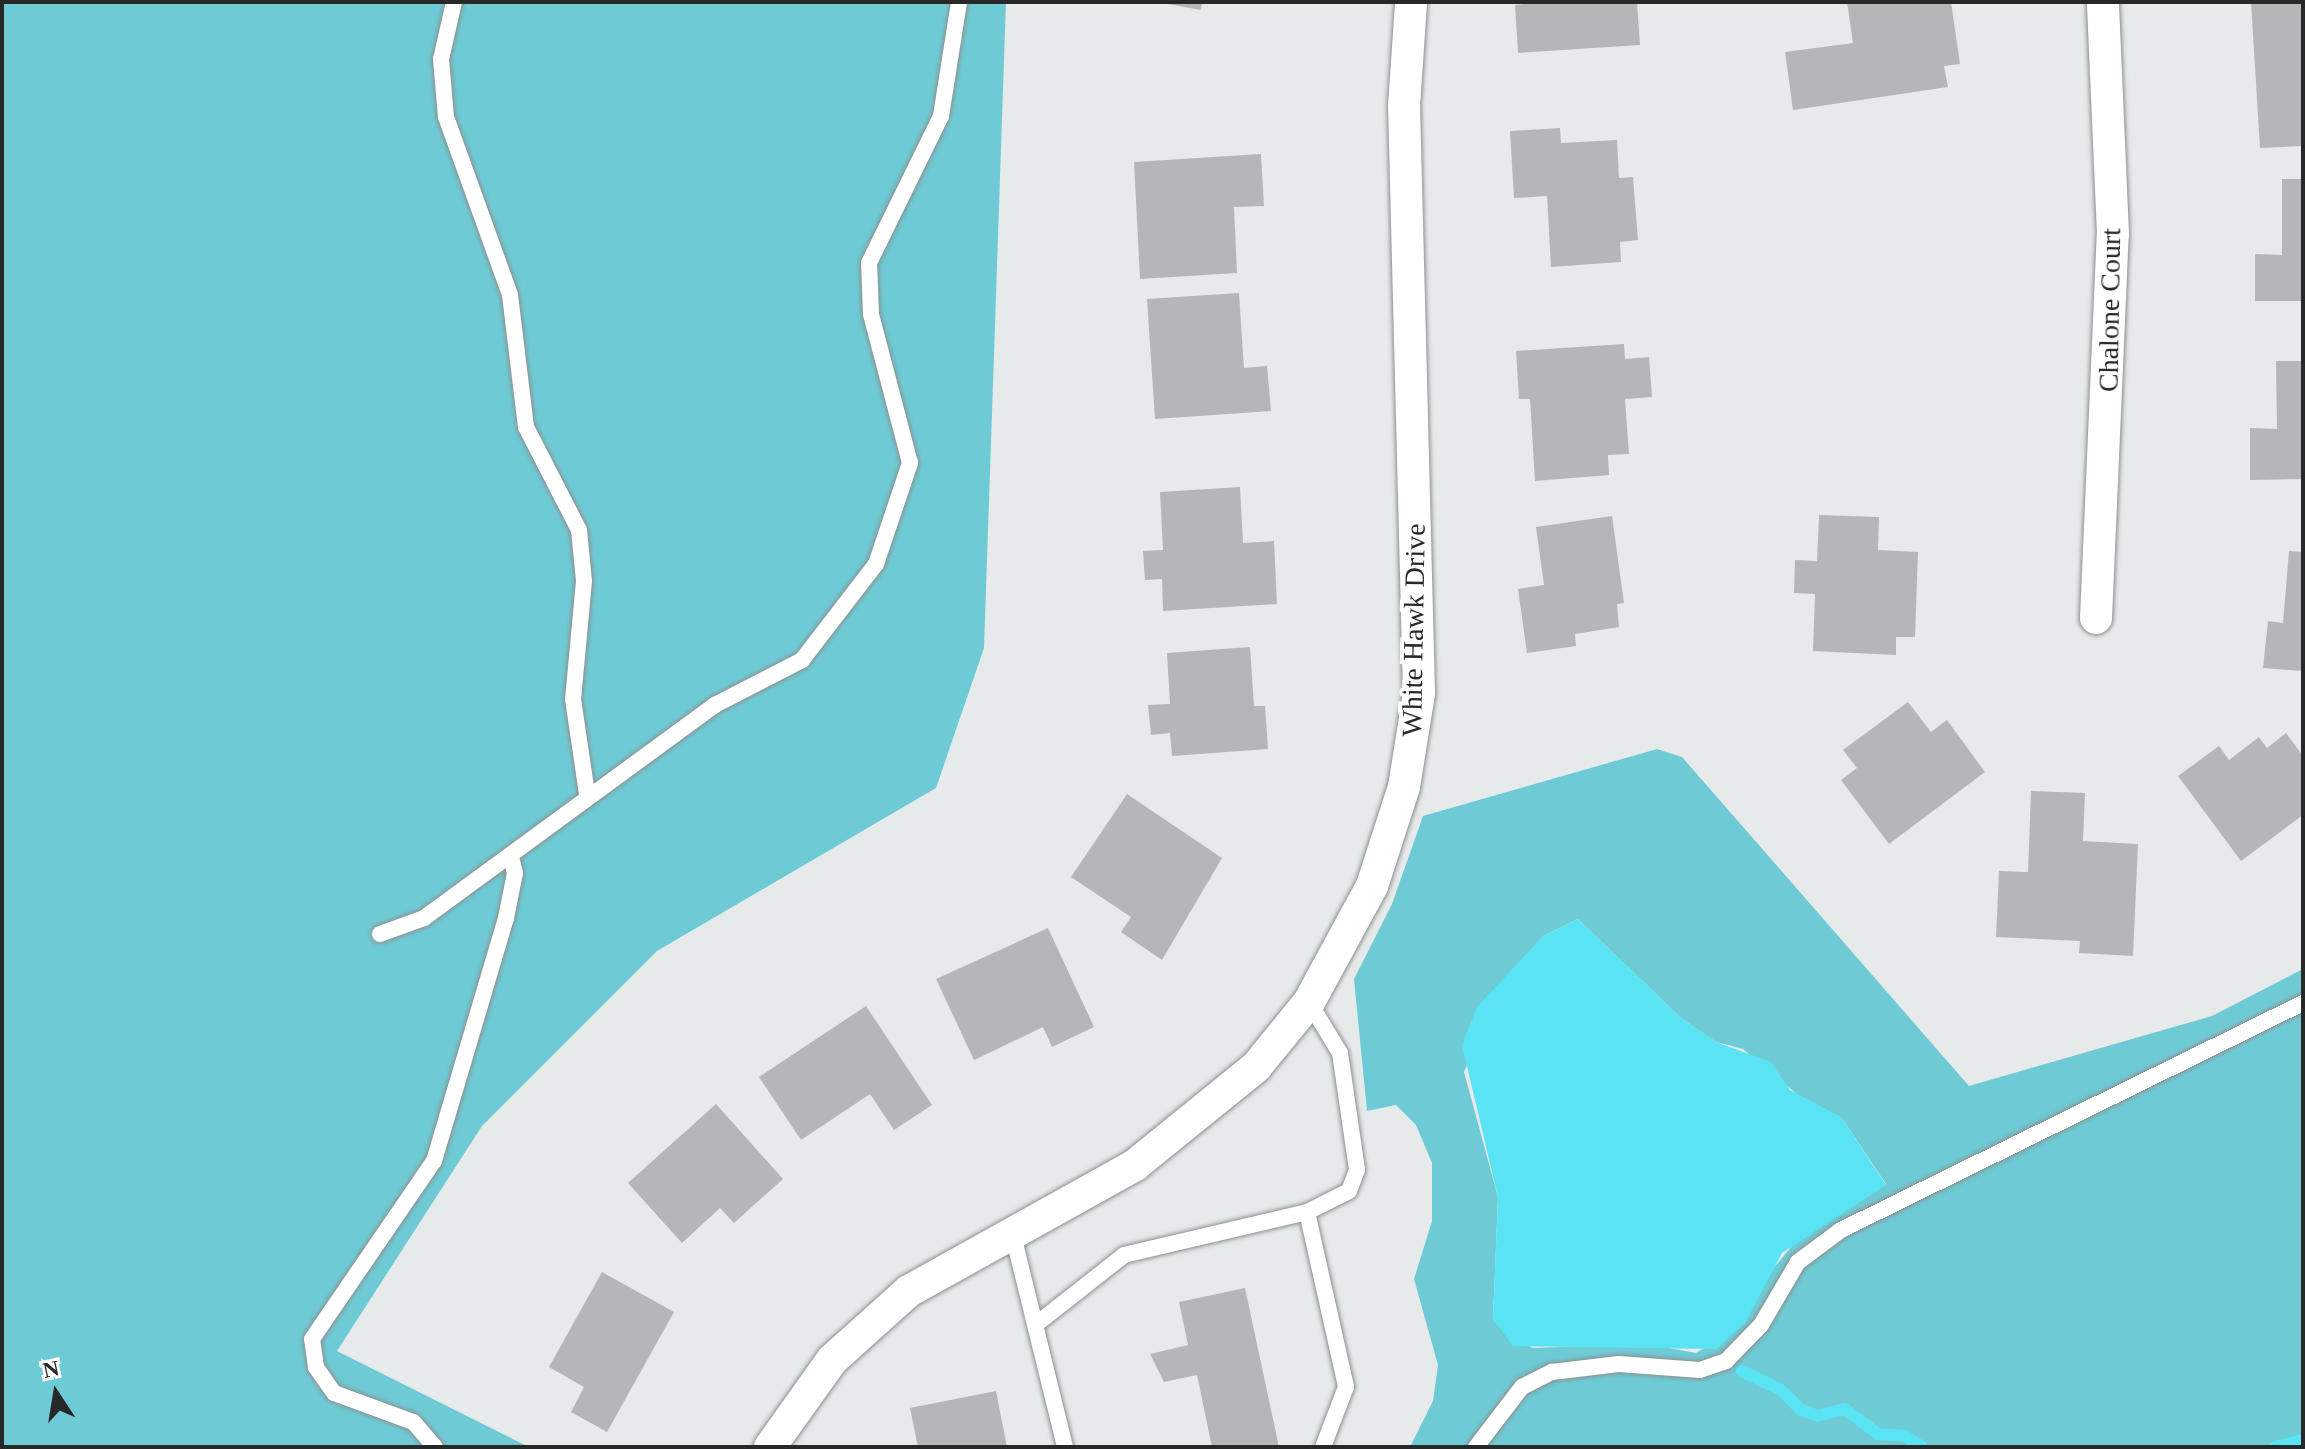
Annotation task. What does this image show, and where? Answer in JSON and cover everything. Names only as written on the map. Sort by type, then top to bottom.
[{"type":"street","name":"White Hawk Drive","points":[[770,1447],[823,1371],[909,1291],[1194,1125],[1256,1067],[1309,1002],[1382,864],[1412,752],[1419,693],[1404,106],[1411,2]]},
{"type":"street","name":"Chalone Court","points":[[2096,618],[2113,234],[2103,2]]},
{"type":"lane","points":[[454,2],[441,59],[446,117],[510,295],[526,427],[579,530],[584,581],[573,699],[587,794]]},
{"type":"lane","points":[[380,934],[424,918],[511,857],[587,794],[715,705],[802,660],[860,588],[893,528],[908,483],[909,436],[877,342],[869,263],[941,116],[959,2]]},
{"type":"lane","points":[[435,1447],[413,1422],[334,1393],[316,1367],[312,1339],[434,1161],[506,918],[515,873],[511,857]]},
{"type":"lane","points":[[1039,1322],[1124,1255],[1307,1212],[1349,1191],[1357,1170],[1340,1053],[1309,1002]]},
{"type":"lane","points":[[1476,1447],[1522,1387],[1552,1372],[1619,1364],[1683,1371],[1726,1361],[1756,1332],[1798,1262],[1841,1230],[2303,1003]]},
{"type":"lane","points":[[1307,1212],[1346,1387],[1323,1447]]},
{"type":"lane","points":[[1012,1231],[1039,1322],[1065,1447]]},
{"type":"shaded area","points":[[2,2],[1006,2],[984,648],[936,788],[657,951],[482,1126],[337,1351],[529,1447],[2,1447]]},
{"type":"shaded area","points":[[1657,749],[1682,757],[1969,1086],[2212,1016],[2303,969],[2303,1447],[1410,1447],[1433,1401],[1438,1365],[1414,1279],[1432,1221],[1432,1163],[1416,1125],[1396,1105],[1367,1111],[1354,979],[1392,904],[1423,816]],"holes":[[[1578,919],[1682,1019],[1716,1042],[1743,1049],[1804,1100],[1841,1117],[1886,1184],[1802,1234],[1767,1276],[1745,1323],[1696,1353],[1647,1344],[1532,1348],[1493,1319],[1498,1197],[1464,1072],[1503,985],[1543,936]]]},
{"type":"shaded area","points":[[1578,919],[1682,1019],[1716,1042],[1771,1062],[1790,1090],[1841,1117],[1886,1185],[1782,1253],[1745,1323],[1716,1349],[1513,1346],[1493,1319],[1498,1197],[1462,1045],[1477,1007],[1543,936]]},
{"type":"building","points":[[1157,2],[1202,2],[1201,10]]},
{"type":"building","points":[[1637,2],[1640,45],[1518,53],[1515,5]]},
{"type":"building","points":[[1847,2],[1951,2],[1960,64],[1944,66],[1948,87],[1793,110],[1785,52],[1853,43]]},
{"type":"building","points":[[2251,2],[2303,2],[2303,146],[2260,148]]},
{"type":"building","points":[[1560,128],[1561,143],[1617,140],[1619,178],[1633,177],[1638,240],[1620,242],[1621,262],[1551,267],[1547,196],[1514,198],[1510,131]]},
{"type":"building","points":[[1261,154],[1264,206],[1234,207],[1237,273],[1140,279],[1134,162]]},
{"type":"building","points":[[2282,179],[2303,179],[2303,301],[2255,301],[2255,254],[2282,255]]},
{"type":"building","points":[[1239,293],[1244,368],[1267,366],[1271,411],[1155,419],[1147,299]]},
{"type":"building","points":[[1624,344],[1625,359],[1649,357],[1652,397],[1625,399],[1629,454],[1608,455],[1609,475],[1535,481],[1530,399],[1519,399],[1516,351]]},
{"type":"building","points":[[2276,361],[2303,361],[2303,479],[2250,480],[2250,428],[2277,429]]},
{"type":"building","points":[[1240,487],[1243,543],[1274,541],[1277,604],[1163,611],[1162,579],[1145,580],[1143,551],[1163,550],[1160,492]]},
{"type":"building","points":[[1819,515],[1879,517],[1878,550],[1918,552],[1915,637],[1896,637],[1896,655],[1813,651],[1815,594],[1794,593],[1795,560],[1817,561]]},
{"type":"building","points":[[1612,516],[1624,603],[1617,604],[1619,627],[1575,634],[1576,646],[1527,653],[1518,589],[1544,585],[1536,527]]},
{"type":"building","points":[[2289,551],[2303,552],[2303,671],[2263,668],[2268,621],[2283,623]]},
{"type":"building","points":[[1250,647],[1254,706],[1265,706],[1268,749],[1172,756],[1170,733],[1151,735],[1148,705],[1170,704],[1167,653]]},
{"type":"building","points":[[1908,702],[1931,732],[1947,720],[1985,772],[1889,844],[1841,780],[1857,768],[1843,750]]},
{"type":"building","points":[[2286,733],[2303,756],[2303,815],[2241,861],[2178,776],[2219,746],[2229,760],[2259,737],[2267,748]]},
{"type":"building","points":[[2031,791],[2085,793],[2083,841],[2138,844],[2133,956],[2079,953],[2080,941],[1996,937],[1999,871],[2028,872]]},
{"type":"building","points":[[1127,794],[1222,858],[1162,960],[1121,932],[1131,917],[1071,877]]},
{"type":"building","points":[[1048,928],[1094,1027],[1052,1047],[1043,1027],[974,1060],[936,979]]},
{"type":"building","points":[[866,1006],[932,1105],[894,1130],[870,1094],[801,1140],[759,1077]]},
{"type":"building","points":[[716,1104],[783,1179],[734,1223],[720,1208],[682,1243],[628,1183]]},
{"type":"building","points":[[602,1272],[674,1312],[607,1432],[571,1412],[584,1387],[549,1367]]},
{"type":"building","points":[[1245,1288],[1279,1447],[1212,1447],[1197,1375],[1164,1382],[1150,1354],[1188,1345],[1179,1302]]},
{"type":"building","points":[[996,1391],[1007,1447],[918,1447],[910,1408]]},
{"type":"waterway","points":[[1742,1371],[1781,1390],[1801,1410],[1818,1416],[1845,1409],[1878,1434],[1905,1436],[1922,1447]]},
{"type":"waterway","points":[[2275,1447],[2303,1440]]}]
